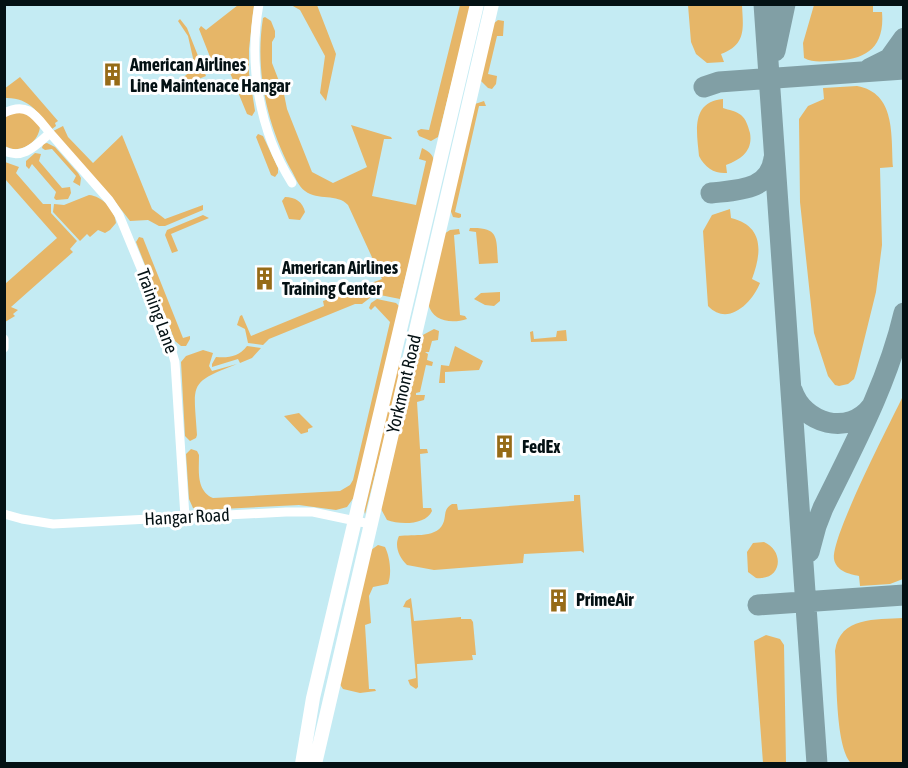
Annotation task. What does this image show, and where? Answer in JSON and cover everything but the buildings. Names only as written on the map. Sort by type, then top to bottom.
[{"type":"street","points":[[259,4],[255,28],[255,63],[260,102],[273,144],[292,183]]},
{"type":"street","name":"Yorkmont Road","points":[[302,764],[312,699],[443,150],[484,7]]},
{"type":"street","name":"Yorkmont Road","points":[[315,764],[458,153],[484,7]]},
{"type":"street","name":"Training Lane","points":[[4,112],[12,109],[27,109],[33,113],[109,200],[119,215],[164,324],[175,362],[185,517]]},
{"type":"street","points":[[4,151],[22,154],[50,133]]},
{"type":"street","points":[[443,150],[458,153]]},
{"type":"street","points":[[426,222],[441,224]]},
{"type":"street","points":[[407,303],[422,307]]},
{"type":"street","points":[[4,339],[4,348]]},
{"type":"street","name":"Hangar Road","points":[[4,514],[54,524],[313,512],[370,524]]},
{"type":"shaded area","points":[[238,5],[254,5],[249,49],[249,73],[255,111],[252,116],[247,114],[228,68],[216,72],[199,29],[201,26],[206,30]]},
{"type":"shaded area","points":[[291,5],[317,5],[336,54],[326,101],[320,93],[325,56],[300,10]]},
{"type":"shaded area","points":[[460,5],[471,5],[438,137],[431,141],[419,136],[417,131],[429,130]]},
{"type":"shaded area","points":[[688,5],[742,5],[742,34],[735,46],[721,54],[724,62],[707,63],[696,54],[691,42]]},
{"type":"shaded area","points":[[814,5],[873,5],[873,12],[882,12],[882,24],[877,43],[864,55],[855,58],[811,61],[804,58],[803,43]]},
{"type":"shaded area","points":[[263,18],[271,21],[275,31],[272,42],[272,63],[312,172],[333,183],[367,167],[351,125],[392,139],[384,139],[372,196],[416,205],[426,161],[419,159],[422,148],[431,154],[434,164],[400,299],[375,294],[362,304],[355,304],[269,339],[263,345],[248,343],[245,329],[237,325],[240,316],[242,315],[251,336],[324,306],[323,301],[382,279],[348,205],[338,199],[316,196],[305,191],[297,181],[282,150],[264,95],[260,56]]},
{"type":"shaded area","points":[[180,19],[187,28],[206,76],[167,92],[195,67],[188,36],[178,21]]},
{"type":"shaded area","points":[[498,20],[504,21],[503,36],[497,36],[488,74],[497,76],[496,84],[492,89],[480,80],[493,24]]},
{"type":"shaded area","points":[[20,77],[58,121],[52,129],[37,111],[26,103],[13,98],[5,98],[4,89]]},
{"type":"shaded area","points":[[857,86],[870,90],[885,106],[891,129],[893,167],[880,168],[882,245],[876,292],[854,379],[848,384],[839,386],[835,385],[828,376],[814,333],[800,202],[799,119],[808,106],[824,99],[823,88]]},
{"type":"shaded area","points":[[723,99],[723,108],[737,112],[747,123],[750,139],[745,153],[726,165],[727,173],[714,171],[704,164],[699,156],[697,138],[700,112],[712,101]]},
{"type":"shaded area","points":[[484,101],[486,106],[479,106],[455,212],[461,214],[461,217],[453,217],[450,209],[475,104]]},
{"type":"shaded area","points":[[12,113],[27,113],[40,125],[36,137],[28,146],[16,149],[5,146],[4,117]]},
{"type":"shaded area","points":[[63,126],[68,137],[93,163],[122,135],[152,209],[165,219],[203,205],[203,210],[165,226],[159,226],[148,220],[130,221],[53,131]]},
{"type":"shaded area","points":[[258,134],[263,136],[278,168],[275,177],[271,175],[256,137]]},
{"type":"shaded area","points":[[47,143],[55,147],[78,173],[81,178],[80,186],[73,182],[76,176],[52,149],[42,148],[43,144]]},
{"type":"shaded area","points":[[35,153],[41,154],[39,161],[62,188],[70,187],[71,193],[68,199],[56,200],[54,198],[56,192],[32,164],[29,169],[26,166],[26,161]]},
{"type":"shaded area","points":[[5,162],[19,167],[16,173],[43,204],[51,204],[51,213],[77,241],[70,249],[73,252],[11,307],[18,310],[13,314],[15,316],[5,322],[5,284],[57,238],[5,179]]},
{"type":"shaded area","points":[[89,195],[107,204],[116,223],[105,233],[98,230],[90,237],[87,234],[80,241],[53,212],[54,204],[64,205]]},
{"type":"shaded area","points":[[285,197],[295,199],[302,205],[305,212],[300,220],[289,219],[282,201]]},
{"type":"shaded area","points":[[730,209],[731,218],[750,227],[758,241],[758,259],[752,279],[760,283],[745,305],[731,313],[723,314],[708,306],[703,231],[712,215]]},
{"type":"shaded area","points":[[203,215],[209,218],[171,234],[178,251],[172,253],[165,235],[167,230]]},
{"type":"shaded area","points":[[470,228],[492,232],[496,241],[498,263],[479,264],[476,232],[469,231]]},
{"type":"shaded area","points":[[459,229],[460,234],[454,235],[460,315],[467,319],[449,321],[438,318],[428,303],[444,234],[450,230]]},
{"type":"shaded area","points":[[139,237],[143,238],[183,338],[190,336],[186,346],[181,346],[175,341],[136,242]]},
{"type":"shaded area","points":[[500,292],[500,301],[494,306],[485,305],[474,299],[481,293]]},
{"type":"shaded area","points":[[377,299],[396,303],[400,307],[357,493],[347,507],[336,510],[299,505],[202,510],[193,508],[189,499],[186,454],[191,449],[197,451],[199,455],[201,485],[213,498],[340,491],[350,485],[390,322],[375,306],[371,310],[369,308],[371,303]]},
{"type":"shaded area","points":[[434,329],[439,331],[438,340],[432,341],[429,352],[425,352],[428,354],[427,360],[433,362],[432,366],[426,365],[420,392],[416,393],[416,395],[425,395],[424,400],[417,402],[420,449],[427,449],[428,453],[420,454],[423,508],[431,508],[432,511],[424,519],[412,523],[392,522],[387,520],[381,509],[421,336]]},
{"type":"shaded area","points":[[566,330],[567,341],[531,342],[530,332],[533,331],[534,339],[556,337],[557,331]]},
{"type":"shaded area","points":[[247,346],[261,348],[252,358],[240,363],[238,359],[212,367],[216,357],[233,356]]},
{"type":"shaded area","points":[[455,346],[483,361],[479,370],[445,372],[445,383],[439,383],[441,365],[449,366]]},
{"type":"shaded area","points":[[203,350],[213,353],[209,366],[212,371],[237,364],[209,376],[197,388],[195,405],[197,435],[190,441],[185,436],[181,362],[186,356]]},
{"type":"shaded area","points":[[399,360],[404,361],[365,514],[364,510]]},
{"type":"shaded area","points":[[904,398],[903,579],[890,584],[860,586],[859,576],[843,571],[835,563],[836,547],[851,506]]},
{"type":"shaded area","points":[[299,413],[313,427],[301,434],[284,416]]},
{"type":"shaded area","points":[[574,495],[580,495],[584,553],[581,551],[524,554],[523,563],[434,570],[407,565],[398,551],[399,536],[437,531],[444,521],[446,509],[452,504],[457,504],[458,510],[574,501]]},
{"type":"shaded area","points":[[764,542],[775,552],[778,564],[771,575],[756,578],[748,572],[747,552],[753,543]]},
{"type":"shaded area","points":[[378,545],[385,547],[390,571],[388,584],[373,587],[369,596],[371,623],[365,625],[369,689],[376,691],[360,693],[343,689],[339,683],[371,550]]},
{"type":"shaded area","points":[[411,598],[414,621],[461,617],[461,619],[471,619],[476,655],[472,655],[473,660],[417,664],[418,687],[416,689],[410,685],[408,680],[416,678],[410,608],[403,607]]},
{"type":"shaded area","points":[[903,618],[903,763],[851,763],[842,742],[839,727],[835,651],[838,640],[844,631],[861,622]]},
{"type":"shaded area","points":[[766,635],[780,639],[784,645],[786,763],[763,763],[754,641]]},
{"type":"taxiway","points":[[764,4],[817,764]]},
{"type":"taxiway","points":[[775,51],[785,4]]},
{"type":"taxiway","points":[[869,69],[889,59],[904,38]]},
{"type":"taxiway","points":[[704,87],[719,82],[904,69]]},
{"type":"taxiway","points":[[711,193],[751,187],[759,183],[771,169],[774,158]]},
{"type":"taxiway","points":[[809,552],[823,508],[880,388],[904,313]]},
{"type":"taxiway","points":[[792,390],[806,411],[828,422],[839,424],[851,421],[862,416],[872,406]]},
{"type":"taxiway","points":[[758,605],[904,595]]},
{"type":"place","name":"American Airlines Line Maintenace Hangar","points":[[112,75]]},
{"type":"place","name":"American Airlines Training Center","points":[[264,278]]},
{"type":"place","name":"FedEx","points":[[504,447]]},
{"type":"place","name":"PrimeAir","points":[[558,600]]}]
